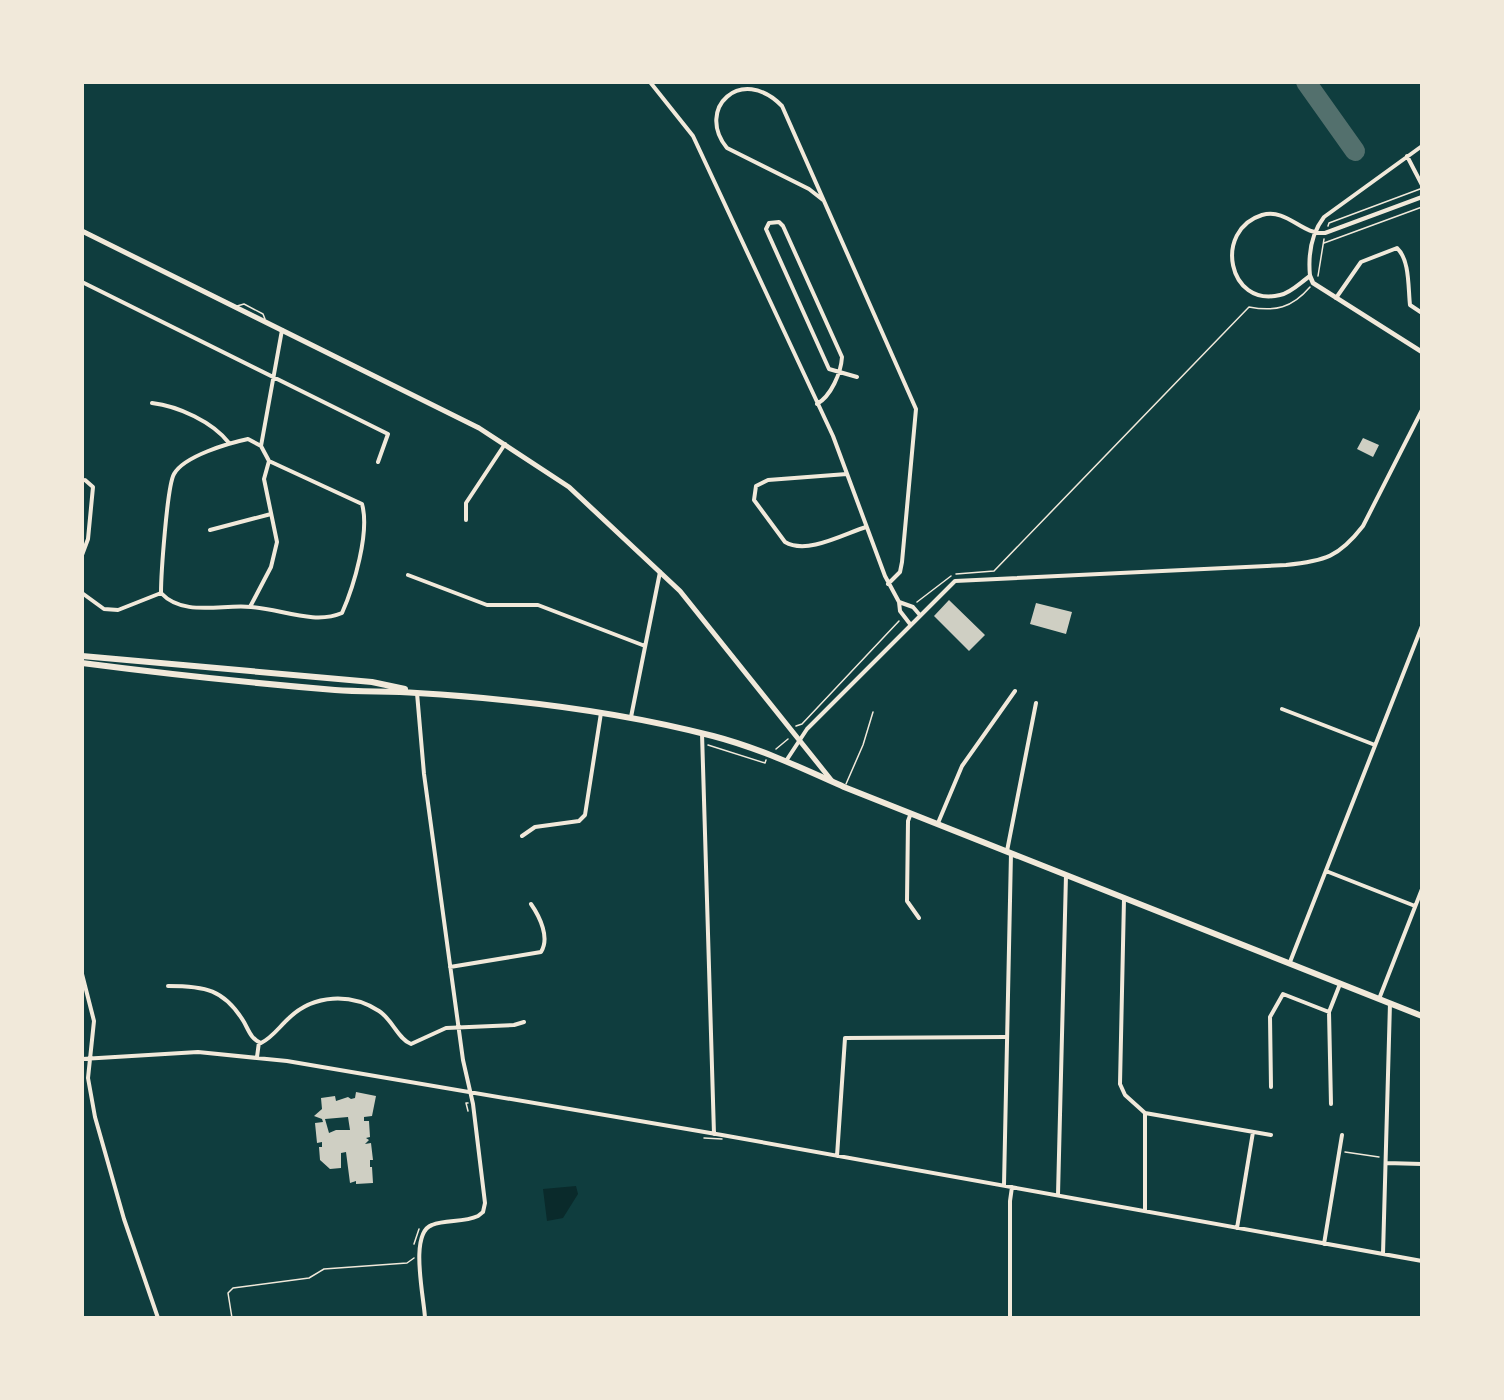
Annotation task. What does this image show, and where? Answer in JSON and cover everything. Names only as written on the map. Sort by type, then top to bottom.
[{"type":"main road","points":[[82,231],[505,443],[569,487],[660,570],[833,782]]},
{"type":"main road","points":[[83,658],[237,669],[380,683],[417,693]]},
{"type":"main road","points":[[83,658],[185,676],[235,682],[361,692],[417,693],[601,712],[702,733],[786,761],[844,787],[1422,1016]]},
{"type":"main road","points":[[185,676],[186,665]]},
{"type":"main road","points":[[235,682],[237,669]]},
{"type":"street","points":[[650,82],[693,136],[817,404],[847,474],[888,584],[899,602],[903,617],[909,624]]},
{"type":"street","points":[[823,200],[809,189],[727,148],[719,139],[716,127],[721,105],[728,96],[736,90],[759,90],[771,95],[782,106],[916,409],[902,562],[900,572],[888,584]]},
{"type":"street","points":[[1422,146],[1324,217],[1314,233],[1310,256],[1310,276],[1313,283],[1422,352]]},
{"type":"street","points":[[1407,156],[1422,187]]},
{"type":"street","points":[[1310,276],[1281,295],[1265,297],[1250,291],[1238,280],[1231,265],[1231,249],[1236,234],[1248,222],[1263,215],[1279,214],[1294,220],[1305,231],[1325,233],[1422,197]]},
{"type":"street","points":[[817,404],[826,398],[838,372],[842,357],[783,226],[779,222],[769,223],[766,228],[829,369],[838,372],[857,377]]},
{"type":"street","points":[[1336,298],[1361,262],[1397,248],[1402,252],[1410,305],[1422,313]]},
{"type":"street","points":[[82,282],[388,434],[378,462]]},
{"type":"street","points":[[261,446],[282,330]]},
{"type":"street","points":[[152,404],[169,405],[221,432],[229,443]]},
{"type":"street","points":[[786,761],[799,738],[949,584],[962,578],[1286,566],[1318,562],[1336,555],[1351,542],[1363,526],[1422,410]]},
{"type":"street","points":[[248,439],[261,446],[269,461],[362,504],[367,519],[349,598],[342,613],[330,619],[250,606],[190,607],[169,602],[161,593],[170,490],[174,474],[185,463],[229,443],[248,439]]},
{"type":"street","points":[[466,520],[466,503],[505,443]]},
{"type":"street","points":[[250,606],[271,567],[277,542],[264,479],[269,461]]},
{"type":"street","points":[[847,474],[768,480],[756,486],[754,500],[791,546],[808,546],[866,527]]},
{"type":"street","points":[[82,555],[88,539],[93,487],[85,480]]},
{"type":"street","points":[[210,530],[271,514]]},
{"type":"street","points":[[630,718],[660,570]]},
{"type":"street","points":[[408,575],[487,605],[538,605],[645,646]]},
{"type":"street","points":[[82,593],[104,609],[118,610],[161,593]]},
{"type":"street","points":[[899,602],[913,607],[919,614]]},
{"type":"street","points":[[1290,962],[1422,626]]},
{"type":"street","points":[[938,823],[962,766],[1015,692]]},
{"type":"street","points":[[417,693],[424,774],[450,967],[469,1092],[473,1104],[485,1208],[472,1219],[437,1223],[423,1232],[419,1246],[425,1317]]},
{"type":"street","points":[[1004,1185],[1009,852],[1036,703]]},
{"type":"street","points":[[1282,709],[1375,745]]},
{"type":"street","points":[[522,836],[535,827],[579,821],[585,815],[601,712]]},
{"type":"street","points":[[702,733],[714,1134]]},
{"type":"street","points":[[911,813],[908,821],[907,901],[919,918]]},
{"type":"street","points":[[1326,871],[1415,906]]},
{"type":"street","points":[[1058,1195],[1066,874]]},
{"type":"street","points":[[1379,999],[1422,889]]},
{"type":"street","points":[[1124,898],[1120,1084],[1125,1095],[1145,1113],[1271,1135]]},
{"type":"street","points":[[450,967],[541,952],[544,947],[540,917],[531,904]]},
{"type":"street","points":[[82,974],[94,1021],[89,1086],[95,1117],[124,1219],[158,1317]]},
{"type":"street","points":[[1331,1104],[1329,1012],[1340,983]]},
{"type":"street","points":[[168,986],[209,989],[219,994],[239,1015],[254,1040],[259,1042],[269,1039],[300,1009],[332,999],[357,1001],[380,1011],[411,1044],[437,1030],[459,1026],[514,1025],[524,1022]]},
{"type":"street","points":[[1271,1087],[1270,1017],[1283,994],[1329,1012]]},
{"type":"street","points":[[1383,1254],[1390,1003]]},
{"type":"street","points":[[837,1156],[845,1038],[1005,1037]]},
{"type":"street","points":[[257,1057],[259,1042]]},
{"type":"street","points":[[82,1059],[198,1052],[257,1057],[722,1135],[1422,1261]]},
{"type":"street","points":[[1145,1113],[1145,1210]]},
{"type":"street","points":[[1237,1228],[1253,1132]]},
{"type":"street","points":[[1324,1244],[1342,1135]]},
{"type":"street","points":[[1386,1161],[1422,1164]]},
{"type":"street","points":[[1010,1317],[1012,1187]]},
{"type":"lane","points":[[844,787],[863,745],[873,712]]},
{"type":"path","points":[[913,607],[946,578],[994,571],[1249,307],[1267,310],[1290,305],[1300,298],[1313,283],[1320,269],[1325,233],[1329,224],[1422,187]]},
{"type":"path","points":[[1323,244],[1422,207]]},
{"type":"path","points":[[795,726],[802,724],[903,617]]},
{"type":"path","points":[[771,748],[779,748],[789,737],[789,732]]},
{"type":"path","points":[[705,747],[713,745],[765,763],[766,760]]},
{"type":"path","points":[[469,1118],[466,1103],[473,1104]]},
{"type":"path","points":[[703,1138],[721,1142],[722,1135]]},
{"type":"path","points":[[1340,1151],[1386,1161]]},
{"type":"path","points":[[232,1317],[228,1293],[233,1288],[309,1278],[324,1269],[411,1262],[414,1258],[414,1239],[420,1228]]},
{"type":"water","points":[[576,1186],[578,1194],[563,1218],[547,1221],[543,1189]]},
{"type":"building","points":[[1363,438],[1379,445],[1373,457],[1357,449]]},
{"type":"building","points":[[949,600],[985,635],[969,651],[934,616]]},
{"type":"building","points":[[1036,603],[1072,612],[1066,634],[1030,624]]},
{"type":"building","points":[[356,1092],[376,1096],[372,1116],[364,1117],[364,1121],[369,1121],[370,1137],[366,1138],[369,1140],[365,1144],[371,1143],[373,1160],[370,1160],[370,1167],[372,1167],[373,1183],[356,1184],[356,1181],[350,1183],[346,1152],[341,1153],[341,1168],[330,1169],[320,1160],[319,1147],[322,1147],[322,1142],[317,1143],[315,1123],[323,1122],[322,1119],[314,1116],[322,1109],[321,1098],[335,1096],[336,1101],[348,1097],[355,1098]],"holes":[[[348,1117],[350,1130],[336,1130],[329,1133],[325,1119]]]},
{"type":"taxiway","points":[[1306,82],[1355,151]]}]
